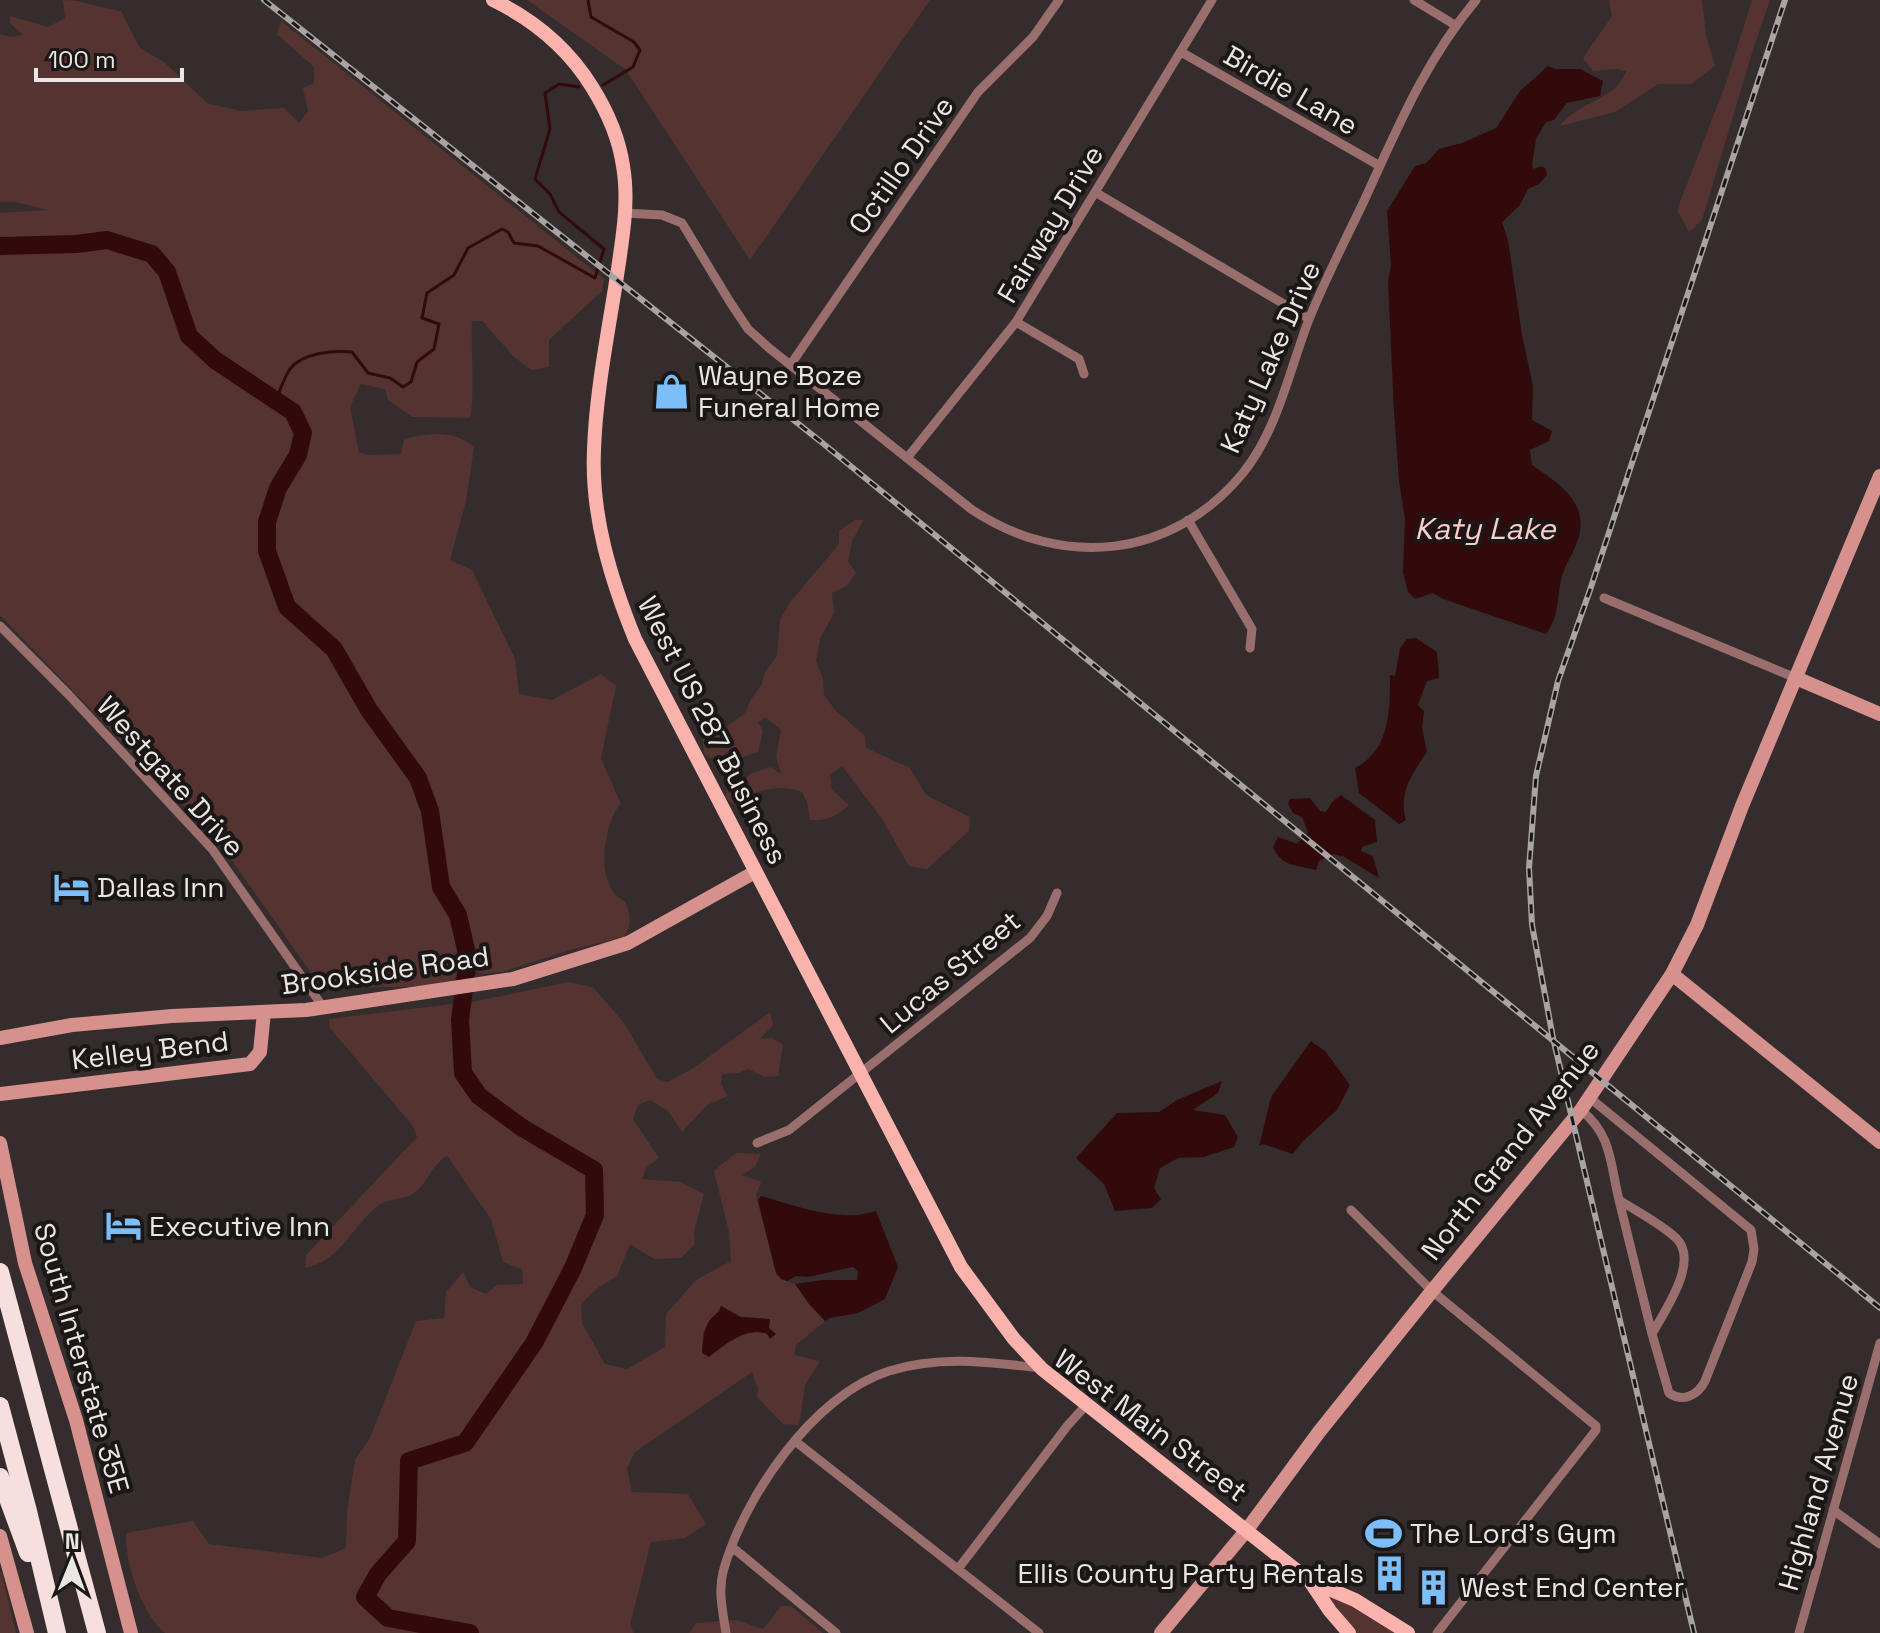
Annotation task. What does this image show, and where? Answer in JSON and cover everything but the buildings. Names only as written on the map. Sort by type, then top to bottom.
[{"type":"highway","points":[[0,1272],[97,1633]]},
{"type":"highway","points":[[0,1406],[57,1633]]},
{"type":"highway","points":[[0,1477],[57,1633]]},
{"type":"main road","name":"West US 287 Business","points":[[493,0],[540,28],[570,56],[591,85],[620,149],[625,213],[593,452],[603,543],[615,590],[635,639],[961,1267],[1014,1339],[1042,1369]]},
{"type":"main road","name":"North Grand Avenue","points":[[1161,1633],[1246,1531],[1319,1432],[1432,1291],[1586,1104],[1672,974],[1697,925],[1742,806],[1880,476]]},
{"type":"main road","points":[[1796,678],[1880,714]]},
{"type":"main road","name":"Brookside Road","points":[[0,1038],[72,1025],[323,1007],[534,974],[628,943],[755,872]]},
{"type":"main road","points":[[1672,974],[1880,1142]]},
{"type":"main road","name":"Kelley Bend","points":[[0,1094],[250,1064],[260,1052],[264,1012]]},
{"type":"main road","name":"South Interstate 35E","points":[[0,1143],[25,1263],[76,1420],[131,1633]]},
{"type":"main road","name":"West Main Street","points":[[1042,1369],[1310,1581],[1355,1600],[1408,1633]]},
{"type":"main road","points":[[0,1536],[27,1633]]},
{"type":"main road","name":"West Main Street","points":[[1310,1581],[1349,1633]]},
{"type":"street","name":"Octillo Drive","points":[[791,364],[978,92],[1033,37],[1059,0]]},
{"type":"street","name":"Fairway Drive","points":[[907,458],[1016,322],[1212,0]]},
{"type":"street","points":[[1414,0],[1455,25]]},
{"type":"street","name":"Katy Lake Drive","points":[[625,213],[662,215],[682,223],[748,329],[995,526],[1024,538],[1058,546],[1087,550],[1116,547],[1173,530],[1222,496],[1245,470],[1274,417],[1309,319],[1430,62],[1476,0]]},
{"type":"street","name":"Birdie Lane","points":[[1181,52],[1380,166]]},
{"type":"street","points":[[1095,192],[1309,319]]},
{"type":"street","points":[[1016,322],[1079,359],[1084,374]]},
{"type":"street","points":[[1188,520],[1252,629],[1250,648]]},
{"type":"street","points":[[1604,598],[1796,678]]},
{"type":"street","name":"Westgate Drive","points":[[0,626],[69,695],[212,849],[323,1007]]},
{"type":"street","name":"Lucas Street","points":[[757,1143],[789,1130],[1030,938],[1047,916],[1057,893]]},
{"type":"street","points":[[1586,1104],[1751,1230],[1754,1239],[1752,1262],[1700,1391],[1684,1398],[1673,1397],[1669,1393],[1605,1136],[1586,1104]]},
{"type":"street","points":[[1619,1200],[1674,1237],[1685,1252],[1685,1269],[1652,1334]]},
{"type":"street","points":[[1351,1210],[1432,1291],[1596,1426],[1596,1430],[1437,1633]]},
{"type":"street","name":"Highland Avenue","points":[[1799,1633],[1880,1345]]},
{"type":"street","name":"West Main Street","points":[[726,1633],[721,1593],[723,1574],[753,1503],[784,1452],[806,1426],[840,1397],[889,1371],[923,1363],[968,1359],[1042,1369]]},
{"type":"street","points":[[958,1569],[1087,1404]]},
{"type":"street","points":[[795,1441],[1039,1633]]},
{"type":"street","points":[[1833,1510],[1880,1544]]},
{"type":"street","points":[[732,1547],[836,1633]]},
{"type":"shaded area","points":[[63,0],[121,11],[140,48],[164,62],[207,103],[240,111],[284,108],[299,123],[308,111],[303,88],[314,83],[314,67],[277,34],[281,21],[604,279],[602,291],[549,340],[549,367],[531,370],[513,356],[482,321],[472,321],[473,394],[470,418],[412,417],[388,400],[385,389],[361,384],[350,407],[359,453],[401,454],[404,439],[431,434],[458,437],[474,447],[466,501],[450,560],[472,570],[515,659],[519,694],[552,700],[601,674],[616,686],[601,758],[621,804],[609,825],[604,862],[611,889],[624,901],[628,910],[630,919],[624,937],[502,972],[481,974],[466,965],[452,982],[411,987],[321,987],[222,846],[0,615],[0,252],[33,254],[61,246],[0,241],[0,213],[47,210],[16,202],[0,202],[0,34],[10,37],[23,35],[10,23],[10,16],[48,27],[65,18]]},
{"type":"shaded area","points":[[527,0],[930,0],[750,260],[626,70]]},
{"type":"shaded area","points":[[1609,0],[1702,0],[1706,35],[1715,66],[1691,84],[1658,84],[1615,112],[1560,126],[1576,111],[1613,89],[1626,71],[1593,71],[1583,58],[1612,16]]},
{"type":"shaded area","points":[[1752,0],[1770,0],[1702,220],[1689,232],[1677,210],[1726,83]]},
{"type":"shaded area","points":[[855,520],[864,520],[852,541],[848,561],[856,573],[847,586],[832,593],[834,613],[820,639],[816,661],[823,679],[824,695],[836,711],[865,736],[866,748],[910,768],[926,795],[970,817],[969,831],[927,869],[909,866],[882,819],[842,766],[830,775],[832,790],[849,805],[827,819],[810,820],[802,792],[793,789],[766,790],[732,803],[725,797],[729,784],[740,784],[750,774],[771,767],[781,774],[776,757],[781,730],[766,717],[758,722],[763,731],[758,752],[725,762],[704,754],[702,735],[718,723],[725,728],[745,713],[762,684],[765,672],[777,656],[780,620],[791,601],[839,544],[839,531]]},
{"type":"shaded area","points":[[569,982],[593,987],[624,1023],[657,1079],[668,1082],[695,1067],[770,1012],[773,1025],[760,1039],[771,1038],[783,1044],[778,1076],[765,1077],[748,1069],[722,1074],[721,1084],[728,1096],[707,1105],[682,1132],[668,1111],[650,1100],[638,1105],[633,1119],[659,1158],[646,1168],[642,1179],[681,1182],[704,1194],[694,1232],[695,1244],[681,1258],[654,1259],[630,1244],[617,1276],[581,1304],[582,1323],[605,1364],[627,1369],[665,1347],[666,1314],[696,1280],[731,1261],[729,1232],[714,1171],[736,1153],[761,1154],[755,1167],[742,1175],[761,1182],[756,1195],[781,1279],[795,1284],[825,1321],[796,1345],[794,1355],[820,1361],[805,1385],[799,1425],[783,1424],[757,1397],[758,1388],[752,1372],[635,1452],[627,1468],[632,1492],[688,1494],[706,1524],[685,1538],[651,1542],[630,1625],[634,1633],[165,1633],[149,1613],[136,1587],[128,1558],[126,1533],[193,1521],[209,1544],[322,1558],[346,1548],[347,1512],[355,1460],[370,1438],[416,1321],[444,1318],[446,1292],[463,1272],[470,1287],[486,1294],[497,1285],[523,1284],[522,1269],[503,1262],[491,1219],[447,1156],[414,1193],[379,1205],[329,1258],[305,1268],[306,1255],[417,1137],[413,1126],[329,1027],[329,1019],[477,1001]],"holes":[[[721,1306],[741,1317],[770,1319],[767,1334],[744,1335],[708,1357],[703,1333]]]},
{"type":"shaded area","points":[[0,1571],[2,1574],[16,1633],[0,1633]]},
{"type":"shaded area","points":[[1328,1592],[1399,1633],[1356,1633],[1327,1596]]},
{"type":"shaded area","points":[[781,1606],[791,1606],[823,1633],[689,1633],[696,1623],[736,1620],[763,1629]]},
{"type":"water","name":"Katy Lake","points":[[1548,66],[1580,69],[1603,81],[1600,96],[1567,103],[1554,120],[1546,122],[1536,139],[1532,165],[1533,169],[1541,166],[1546,169],[1547,175],[1539,184],[1528,189],[1520,205],[1502,222],[1508,240],[1533,386],[1532,420],[1552,431],[1549,441],[1530,450],[1532,465],[1563,488],[1577,507],[1580,518],[1576,545],[1562,575],[1555,614],[1546,634],[1433,593],[1415,599],[1408,592],[1403,573],[1405,519],[1394,412],[1387,211],[1415,166],[1426,163],[1439,149],[1496,128],[1520,91]]},
{"type":"water","points":[[1416,638],[1437,652],[1439,678],[1427,681],[1418,705],[1424,711],[1422,727],[1427,752],[1408,784],[1404,801],[1406,820],[1399,824],[1359,793],[1355,768],[1367,760],[1381,740],[1388,716],[1390,675],[1395,676],[1400,648],[1407,639]]},
{"type":"water","points":[[1341,795],[1375,820],[1377,842],[1362,847],[1361,851],[1373,856],[1379,878],[1334,854],[1319,861],[1316,870],[1296,866],[1285,862],[1273,847],[1278,837],[1297,844],[1308,832],[1302,817],[1293,813],[1288,804],[1290,799],[1310,798],[1320,811],[1326,812]]},
{"type":"water","points":[[1311,1041],[1326,1052],[1350,1085],[1337,1110],[1293,1154],[1263,1144],[1259,1146],[1271,1097]]},
{"type":"water","points":[[1222,1081],[1218,1093],[1193,1110],[1225,1115],[1238,1137],[1234,1147],[1204,1157],[1178,1158],[1160,1168],[1154,1188],[1161,1199],[1152,1208],[1115,1211],[1104,1184],[1076,1158],[1117,1113],[1159,1112],[1177,1100]]},
{"type":"water","points":[[761,1196],[833,1214],[876,1211],[898,1267],[885,1299],[858,1313],[825,1321],[795,1284],[857,1280],[858,1271],[853,1267],[808,1277],[796,1276],[787,1281],[781,1279],[776,1273],[760,1209],[758,1200]]},
{"type":"water","points":[[721,1306],[741,1317],[770,1319],[769,1328],[776,1334],[770,1339],[767,1334],[759,1332],[744,1335],[709,1357],[702,1353],[704,1335],[707,1324]]},
{"type":"waterway","points":[[588,0],[591,17],[634,42],[640,50],[633,67],[603,85]]},
{"type":"waterway","points":[[276,400],[295,364],[327,352],[352,352],[368,373],[390,378],[403,387],[411,382],[417,362],[434,349],[439,324],[422,318],[427,293],[454,275],[468,248],[502,229],[508,232],[514,243],[538,246],[595,278],[604,249],[559,212],[550,194],[535,179],[550,129],[545,93],[559,84],[579,87]]},
{"type":"waterway","points":[[0,246],[107,240],[152,254],[167,272],[189,336],[215,360],[293,412],[303,433],[298,455],[278,488],[267,522],[267,551],[287,607],[334,649],[369,710],[418,778],[430,811],[441,887],[458,915],[468,958],[460,1020],[463,1073],[479,1096],[521,1127],[594,1170],[595,1215],[573,1268],[534,1343],[465,1443],[409,1461],[407,1541],[378,1574],[365,1597],[388,1618],[470,1633]]},
{"type":"railway","points":[[264,0],[820,441],[1880,1308]]},
{"type":"railway","points":[[1694,1633],[1553,1038],[1532,925],[1529,868],[1536,776],[1558,681],[1785,0]]},
{"type":"place","name":"Wayne Boze Funeral Home","points":[[672,391]]},
{"type":"place","name":"Dallas Inn","points":[[71,887]]},
{"type":"place","name":"Executive Inn","points":[[123,1226]]},
{"type":"place","name":"The Lord's Gym","points":[[1384,1533]]},
{"type":"place","name":"Ellis County Party Rentals","points":[[1390,1573]]},
{"type":"place","name":"West End Center","points":[[1434,1587]]}]
